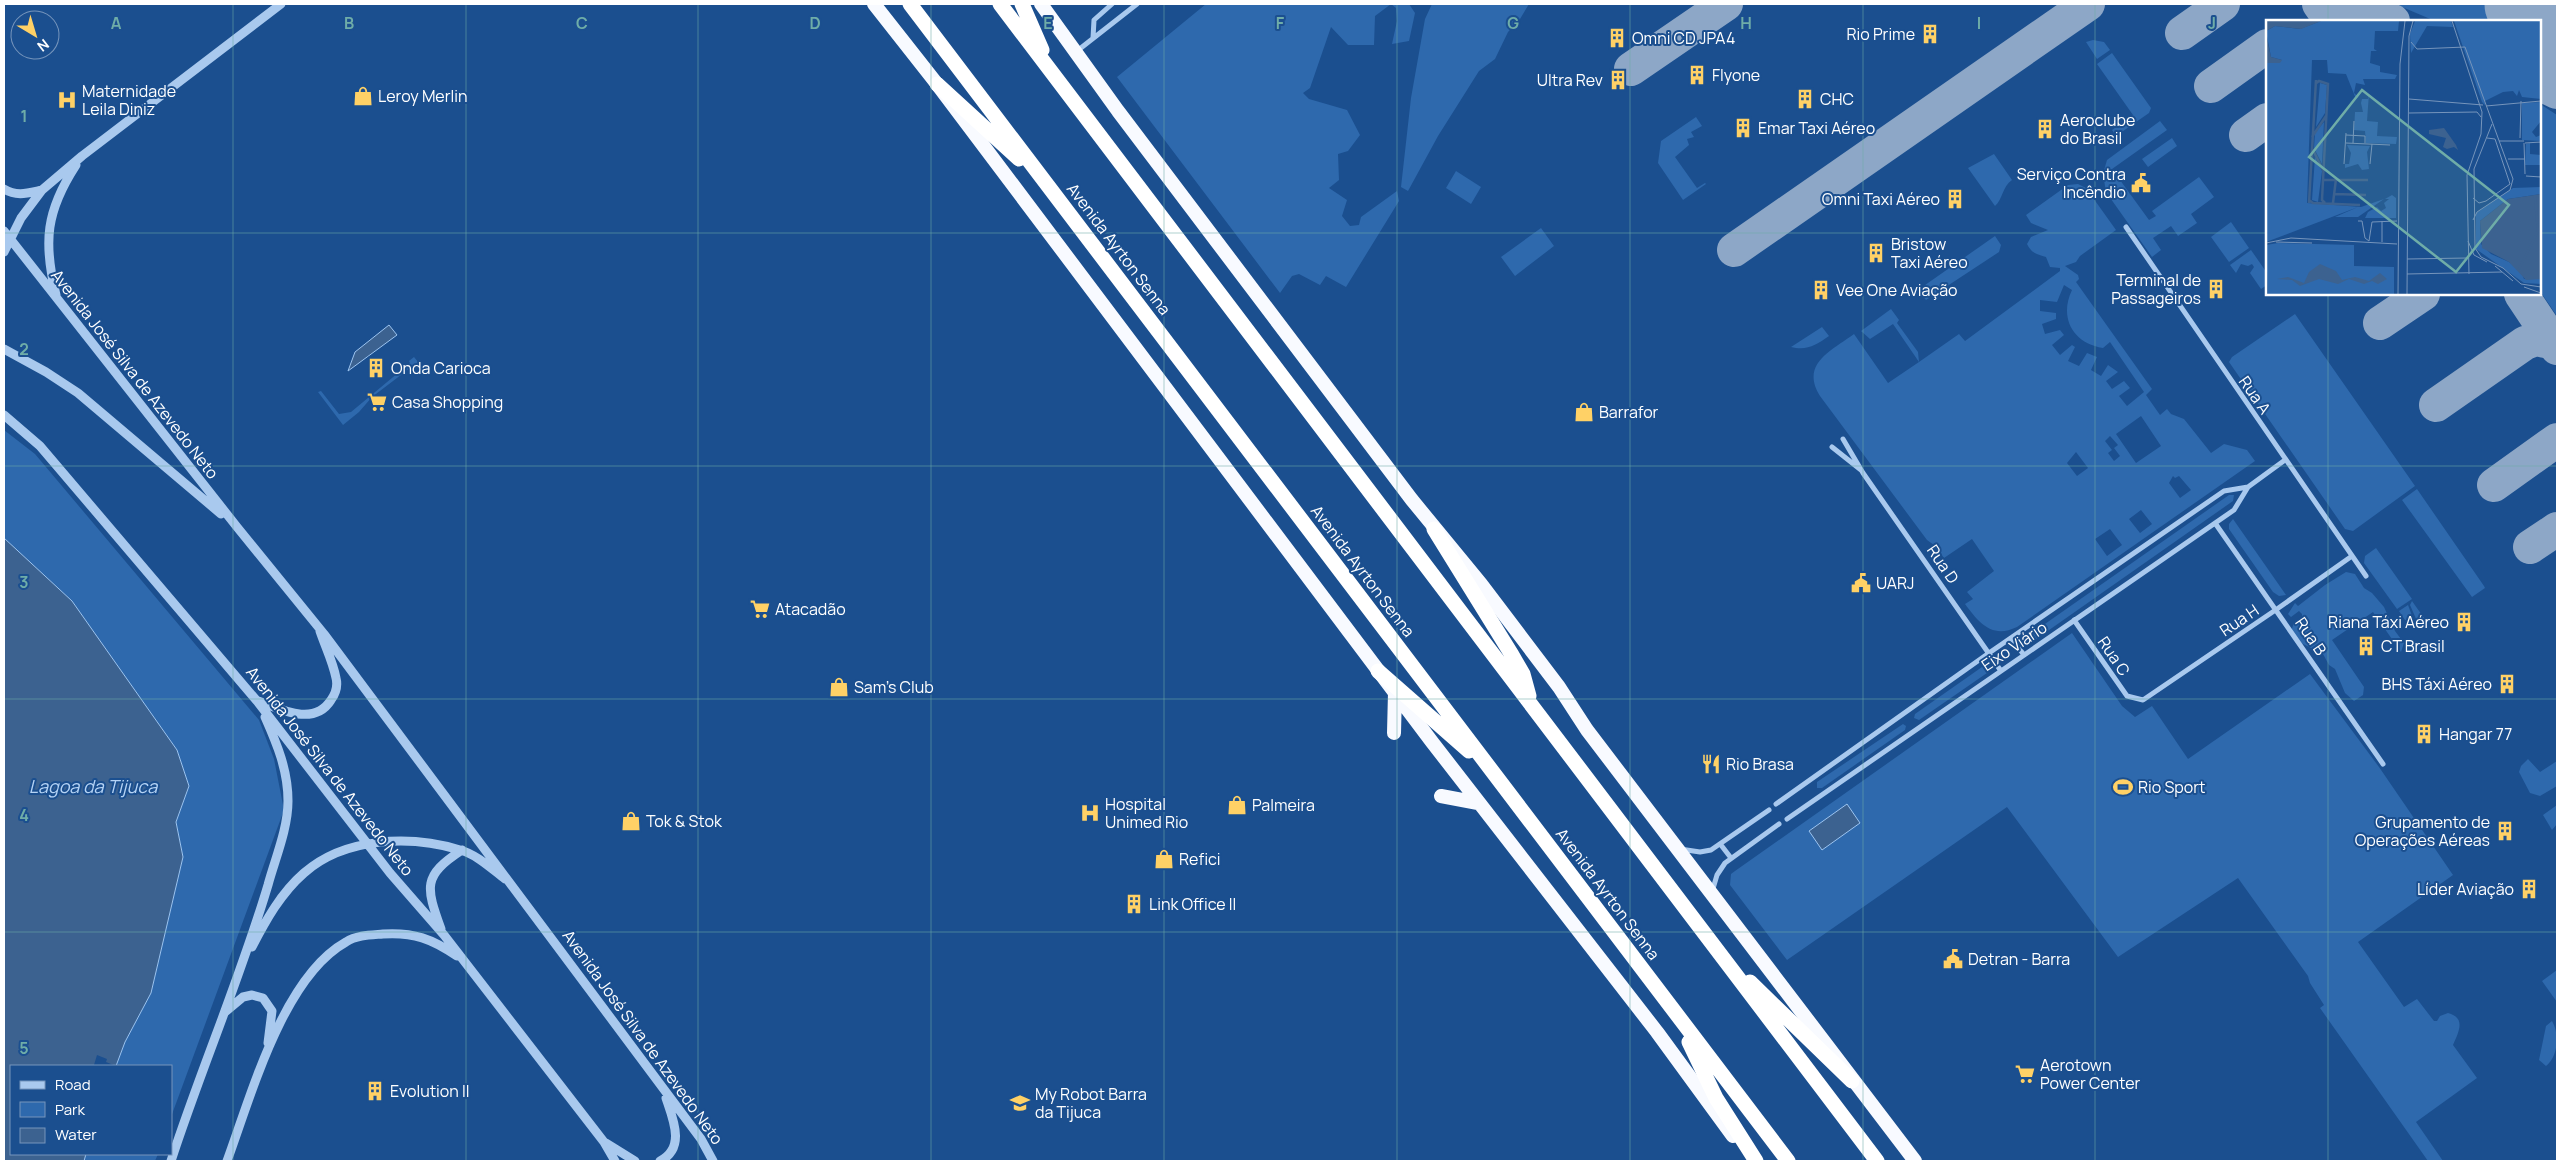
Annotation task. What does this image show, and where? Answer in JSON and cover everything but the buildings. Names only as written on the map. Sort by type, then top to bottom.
[{"type":"highway","points":[[874,4],[937,84],[1478,803],[1657,1032],[1751,1161]]},
{"type":"highway","name":"Avenida Ayrton Senna","points":[[910,4],[1788,1161]]},
{"type":"highway","points":[[1000,4],[1877,1161]]},
{"type":"highway","points":[[1022,4],[1050,70]]},
{"type":"highway","points":[[1041,4],[1118,111],[1434,529],[1487,592],[1677,849],[1852,1081],[1915,1161]]},
{"type":"highway","points":[[937,84],[979,121],[1055,194]]},
{"type":"highway","points":[[1434,529],[1523,674],[1530,703]]},
{"type":"highway","points":[[1378,671],[1494,773]]},
{"type":"highway","points":[[1394,692],[1394,733]]},
{"type":"highway","points":[[1441,796],[1478,803]]},
{"type":"highway","points":[[1720,954],[1852,1081]]},
{"type":"highway","points":[[1675,1013],[1716,1098],[1756,1161]]},
{"type":"street","points":[[4,252],[21,218],[42,190],[82,156],[281,4]]},
{"type":"street","points":[[1093,38],[1094,20],[1112,4]]},
{"type":"street","points":[[1077,52],[1137,4]]},
{"type":"street","points":[[57,300],[50,269],[50,220],[56,200],[82,156]]},
{"type":"street","points":[[4,189],[11,194],[21,195],[42,190]]},
{"type":"street","name":"Rua A","points":[[2126,227],[2212,356],[2366,576]]},
{"type":"street","name":"Avenida José Silva de Azevedo Neto","points":[[4,231],[318,627],[514,886],[701,1139],[713,1161]]},
{"type":"street","name":"Avenida José Silva de Azevedo Neto","points":[[4,349],[46,372],[78,393],[237,527]]},
{"type":"street","name":"Avenida José Silva de Azevedo Neto","points":[[4,415],[40,446],[257,701],[390,873],[444,935],[604,1142],[615,1161]]},
{"type":"street","name":"Rua D","points":[[1844,439],[1863,473],[2001,671]]},
{"type":"street","name":"Rua D","points":[[1832,447],[1863,473]]},
{"type":"street","name":"Eixo Viário","points":[[1787,819],[2234,510],[2248,487],[2285,460]]},
{"type":"street","name":"Eixo Viário","points":[[1776,804],[1989,653],[2224,491],[2248,487]]},
{"type":"street","name":"Rua B","points":[[2215,523],[2277,609],[2383,764]]},
{"type":"street","name":"Rua H","points":[[2138,700],[2148,698],[2352,556]]},
{"type":"street","name":"Rua C","points":[[2074,620],[2127,696],[2138,700]]},
{"type":"street","points":[[257,701],[299,715],[317,712],[330,702],[337,687],[336,678],[318,627]]},
{"type":"street","points":[[2012,638],[2024,656]]},
{"type":"street","points":[[170,1161],[192,1096],[241,970],[284,828],[288,802],[281,751],[257,701]]},
{"type":"street","points":[[1677,849],[1700,852],[1712,850],[1769,810]]},
{"type":"street","points":[[1712,894],[1717,875],[1731,858],[1779,824]]},
{"type":"street","points":[[241,970],[281,898],[305,872],[335,852],[368,843],[406,841],[462,850],[514,886]]},
{"type":"street","points":[[1721,845],[1731,858]]},
{"type":"street","points":[[444,935],[430,887],[433,874],[443,862],[462,850]]},
{"type":"street","points":[[227,1161],[282,1017],[321,960],[347,941],[366,936],[408,933],[438,944],[464,961]]},
{"type":"street","points":[[224,1012],[243,997],[252,994],[263,998],[272,1011],[267,1053]]},
{"type":"street","points":[[660,1161],[666,1158],[674,1149],[676,1137],[663,1090]]},
{"type":"street","points":[[604,1142],[635,1161]]},
{"type":"green space","points":[[1206,4],[1391,4],[1375,16],[1374,45],[1348,45],[1331,27],[1310,88],[1303,93],[1309,99],[1347,110],[1360,135],[1348,151],[1338,154],[1339,180],[1329,188],[1347,200],[1342,216],[1350,226],[1359,225],[1361,217],[1397,191],[1399,201],[1346,287],[1326,276],[1320,285],[1299,274],[1292,276],[1280,293],[1117,77]]},
{"type":"green space","points":[[1391,4],[1409,4],[1415,13],[1409,41],[1392,44],[1397,21],[1396,8]]},
{"type":"green space","points":[[1432,4],[1529,4],[1520,19],[1508,32],[1495,59],[1479,71],[1438,136],[1408,191],[1401,187],[1411,98],[1425,19]]},
{"type":"green space","points":[[2395,4],[2486,4],[2497,20],[2433,20]]},
{"type":"green space","points":[[2093,40],[2104,42],[2110,50],[2097,59],[2086,42]]},
{"type":"green space","points":[[2112,53],[2151,108],[2149,113],[2116,136],[2112,130],[2133,115],[2097,64]]},
{"type":"green space","points":[[2541,105],[2557,115],[2557,316],[2541,292]]},
{"type":"green space","points":[[1696,117],[1702,126],[1691,132],[1694,137],[1687,139],[1689,145],[1675,157],[1697,188],[1706,184],[1683,200],[1658,163],[1661,141]]},
{"type":"green space","points":[[2160,121],[2167,130],[2112,169],[2149,220],[2156,216],[2152,211],[2199,177],[2214,197],[2191,214],[2197,223],[2178,236],[2171,226],[2153,238],[2161,250],[2152,257],[2106,192],[2103,174],[2107,160]]},
{"type":"green space","points":[[2172,138],[2177,146],[2148,167],[2142,159]]},
{"type":"green space","points":[[1994,154],[2012,180],[2006,186],[1995,206],[1968,168]]},
{"type":"green space","points":[[1456,171],[1481,187],[1471,204],[1446,188]]},
{"type":"green space","points":[[2078,184],[2086,188],[2116,230],[2080,256],[2076,262],[2065,266],[2078,275],[2079,279],[2076,282],[2152,389],[2146,395],[2160,415],[2167,409],[2171,414],[2184,419],[2211,453],[2224,444],[2247,450],[2255,461],[2017,627],[2000,631],[1993,630],[1981,623],[1965,604],[1973,599],[1967,592],[1994,571],[1972,539],[1944,558],[1934,545],[1927,540],[1820,396],[1815,385],[1814,375],[1821,359],[1854,334],[1888,383],[1959,334],[1965,341],[2060,271],[2060,268],[2050,267],[2046,257],[2035,253],[2027,244],[2031,237],[2048,230],[2031,223],[2026,215],[2068,185]],"holes":[[[2064,285],[2072,290],[2067,310],[2068,319],[2076,335],[2083,341],[2103,348],[2110,342],[2144,392],[2127,406],[2119,396],[2130,388],[2124,381],[2112,389],[2106,381],[2118,372],[2108,365],[2101,376],[2091,370],[2097,357],[2087,353],[2079,366],[2068,361],[2075,347],[2072,345],[2060,355],[2052,345],[2064,335],[2060,330],[2045,334],[2042,324],[2056,319],[2056,313],[2040,311],[2040,300],[2057,302]],[[2141,416],[2161,446],[2136,463],[2116,434]],[[2110,436],[2118,445],[2114,448],[2120,456],[2114,461],[2108,453],[2112,450],[2105,441]],[[2076,452],[2088,468],[2077,476],[2067,463]],[[2173,476],[2175,478],[2179,476],[2191,490],[2180,498],[2169,483]],[[2141,510],[2152,524],[2140,533],[2129,519]],[[2110,529],[2122,545],[2107,556],[2095,539]]]},
{"type":"green space","points":[[2231,222],[2249,248],[2229,262],[2211,237]]},
{"type":"green space","points":[[1541,228],[1554,246],[1515,276],[1501,257]]},
{"type":"green space","points":[[1995,236],[2001,245],[1999,252],[1926,300],[1918,290]]},
{"type":"green space","points":[[2251,250],[2266,272],[2266,286],[2261,289],[2250,273],[2254,267],[2252,264],[2248,266],[2241,264],[2236,273],[2230,265]]},
{"type":"green space","points":[[1891,309],[1899,320],[1897,323],[1918,352],[1919,362],[1893,324],[1870,339],[1861,331]]},
{"type":"green space","points":[[2295,314],[2415,486],[2353,531],[2345,529],[2229,362],[2232,357]]},
{"type":"green space","points":[[1822,327],[1829,336],[1807,348],[1791,347]]},
{"type":"green space","points":[[414,357],[418,362],[372,397],[359,412],[343,425],[318,392],[321,391],[339,414],[351,412],[410,363],[409,361]]},
{"type":"green space","points":[[4,430],[35,454],[259,720],[274,759],[284,810],[172,1114],[172,1065],[116,1065],[125,1042],[151,993],[183,857],[176,822],[189,786],[177,750],[72,601],[4,538]]},
{"type":"green space","points":[[2417,489],[2484,586],[2485,588],[2472,597],[2402,500]]},
{"type":"green space","points":[[2229,495],[2234,495],[2233,501],[2029,644],[2024,642],[2025,638]]},
{"type":"green space","points":[[2233,519],[2286,595],[2279,596],[2273,592],[2229,529],[2229,524]]},
{"type":"green space","points":[[2376,548],[2412,599],[2397,609],[2364,563],[2365,556]]},
{"type":"green space","points":[[2346,572],[2355,574],[2364,588],[2372,593],[2384,607],[2395,631],[2404,643],[2401,652],[2373,612],[2332,640],[2364,687],[2363,695],[2354,701],[2345,693],[2335,669],[2329,665],[2323,654],[2299,642],[2291,631],[2294,623],[2302,618],[2302,614],[2299,611],[2291,617],[2288,614],[2295,603],[2298,606],[2325,585]]},
{"type":"green space","points":[[2412,601],[2424,618],[2419,622],[2410,605]]},
{"type":"green space","points":[[2408,605],[2414,621],[2405,620],[2399,611]]},
{"type":"green space","name":"Rio Sport","points":[[2072,633],[2122,706],[2135,717],[2152,706],[2188,759],[2310,674],[2379,767],[2453,875],[2358,942],[2404,1007],[2417,999],[2434,1021],[2448,1013],[2458,1018],[2460,1026],[2453,1045],[2477,1078],[2416,1122],[2443,1161],[2428,1161],[2320,1008],[2324,1005],[2310,983],[2308,976],[2238,878],[2118,957],[2007,807],[1787,960],[1730,885],[1731,874],[1735,871]]},
{"type":"green space","points":[[1982,667],[1987,667],[1987,673],[1919,720],[1914,718],[1915,714]]},
{"type":"green space","points":[[1903,724],[1906,726],[1905,730],[1822,788],[1817,788],[1817,782]]},
{"type":"green space","points":[[2528,759],[2540,772],[2557,761],[2557,786],[2540,796],[2530,793],[2519,772],[2521,766]]},
{"type":"green space","points":[[2557,805],[2557,824],[2552,830],[2543,815]]},
{"type":"green space","points":[[2557,970],[2557,1002],[2542,981]]},
{"type":"green space","points":[[2552,1021],[2555,1026],[2557,1039],[2553,1057],[2546,1066],[2539,1060],[2546,1026]]},
{"type":"green space","points":[[86,1155],[158,1155],[155,1161],[84,1161]]},
{"type":"water","points":[[389,325],[397,335],[348,371],[355,352]]},
{"type":"water","name":"Lagoa da Tijuca","points":[[4,538],[72,601],[177,750],[189,786],[176,822],[183,857],[151,993],[125,1042],[116,1065],[10,1065],[10,1155],[86,1155],[84,1161],[4,1161]]},
{"type":"water","points":[[1847,804],[1860,823],[1822,850],[1809,831]]},
{"type":"pier","points":[[97,1055],[107,1059],[106,1062],[114,1065],[94,1065]]},
{"type":"taxiway","points":[[1631,69],[1726,4]]},
{"type":"taxiway","points":[[1734,250],[2088,4]]},
{"type":"taxiway","points":[[2182,33],[2223,4]]},
{"type":"taxiway","points":[[2319,4],[2330,20]]},
{"type":"taxiway","points":[[2351,4],[2391,20]]},
{"type":"taxiway","points":[[2541,25],[2548,45],[2544,61],[2541,65]]},
{"type":"taxiway","points":[[2211,86],[2266,47]]},
{"type":"taxiway","points":[[2541,84],[2557,92]]},
{"type":"taxiway","points":[[2246,135],[2266,121]]},
{"type":"taxiway","points":[[2380,323],[2422,295]]},
{"type":"taxiway","points":[[2522,295],[2557,348]]},
{"type":"taxiway","points":[[2436,405],[2525,343],[2536,339],[2554,343]]},
{"type":"taxiway","points":[[2494,485],[2557,440]]},
{"type":"taxiway","points":[[2530,547],[2557,529]]},
{"type":"runway","points":[[2527,4],[2538,20]]},
{"type":"runway","points":[[2541,24],[2557,46]]},
{"type":"place","name":"Rio Prime","points":[[1930,34]]},
{"type":"place","name":"Omni CD JPA4","points":[[1617,38]]},
{"type":"place","name":"Flyone","points":[[1697,75]]},
{"type":"place","name":"Ultra Rev","points":[[1618,80]]},
{"type":"place","name":"Leroy Merlin","points":[[363,96]]},
{"type":"place","name":"CHC","points":[[1805,99]]},
{"type":"place","name":"Maternidade Leila Diniz","points":[[67,100]]},
{"type":"place","name":"Emar Taxi Aéreo","points":[[1743,128]]},
{"type":"place","name":"Aeroclube do Brasil","points":[[2045,129]]},
{"type":"place","name":"Serviço Contra Incêndio","points":[[2141,183]]},
{"type":"place","name":"Omni Taxi Aéreo","points":[[1955,199]]},
{"type":"place","name":"Bristow Taxi Aéreo","points":[[1876,253]]},
{"type":"place","name":"Terminal de Passageiros","points":[[2216,289]]},
{"type":"place","name":"Vee One Aviação","points":[[1821,290]]},
{"type":"place","name":"Onda Carioca","points":[[376,368]]},
{"type":"place","name":"Casa Shopping","points":[[377,402]]},
{"type":"place","name":"Barrafor","points":[[1584,412]]},
{"type":"place","name":"UARJ","points":[[1861,583]]},
{"type":"place","name":"Atacadão","points":[[760,609]]},
{"type":"place","name":"Riana Táxi Aéreo","points":[[2464,622]]},
{"type":"place","name":"CT Brasil","points":[[2366,646]]},
{"type":"place","name":"BHS Táxi Aéreo","points":[[2507,684]]},
{"type":"place","name":"Sam's Club","points":[[839,687]]},
{"type":"place","name":"Hangar 77","points":[[2424,734]]},
{"type":"place","name":"Rio Brasa","points":[[1711,764]]},
{"type":"place","name":"Rio Sport","points":[[2123,787]]},
{"type":"place","name":"Palmeira","points":[[1237,805]]},
{"type":"place","name":"Hospital Unimed Rio","points":[[1090,813]]},
{"type":"place","name":"Tok & Stok","points":[[631,821]]},
{"type":"place","name":"Grupamento de Operações Aéreas","points":[[2505,831]]},
{"type":"place","name":"Refici","points":[[1164,859]]},
{"type":"place","name":"Líder Aviação","points":[[2529,889]]},
{"type":"place","name":"Link Office II","points":[[1134,904]]},
{"type":"place","name":"Detran - Barra","points":[[1953,959]]},
{"type":"place","name":"Aerotown Power Center","points":[[2025,1074]]},
{"type":"place","name":"Evolution II","points":[[375,1091]]},
{"type":"place","name":"My Robot Barra da Tijuca","points":[[1020,1103]]}]
